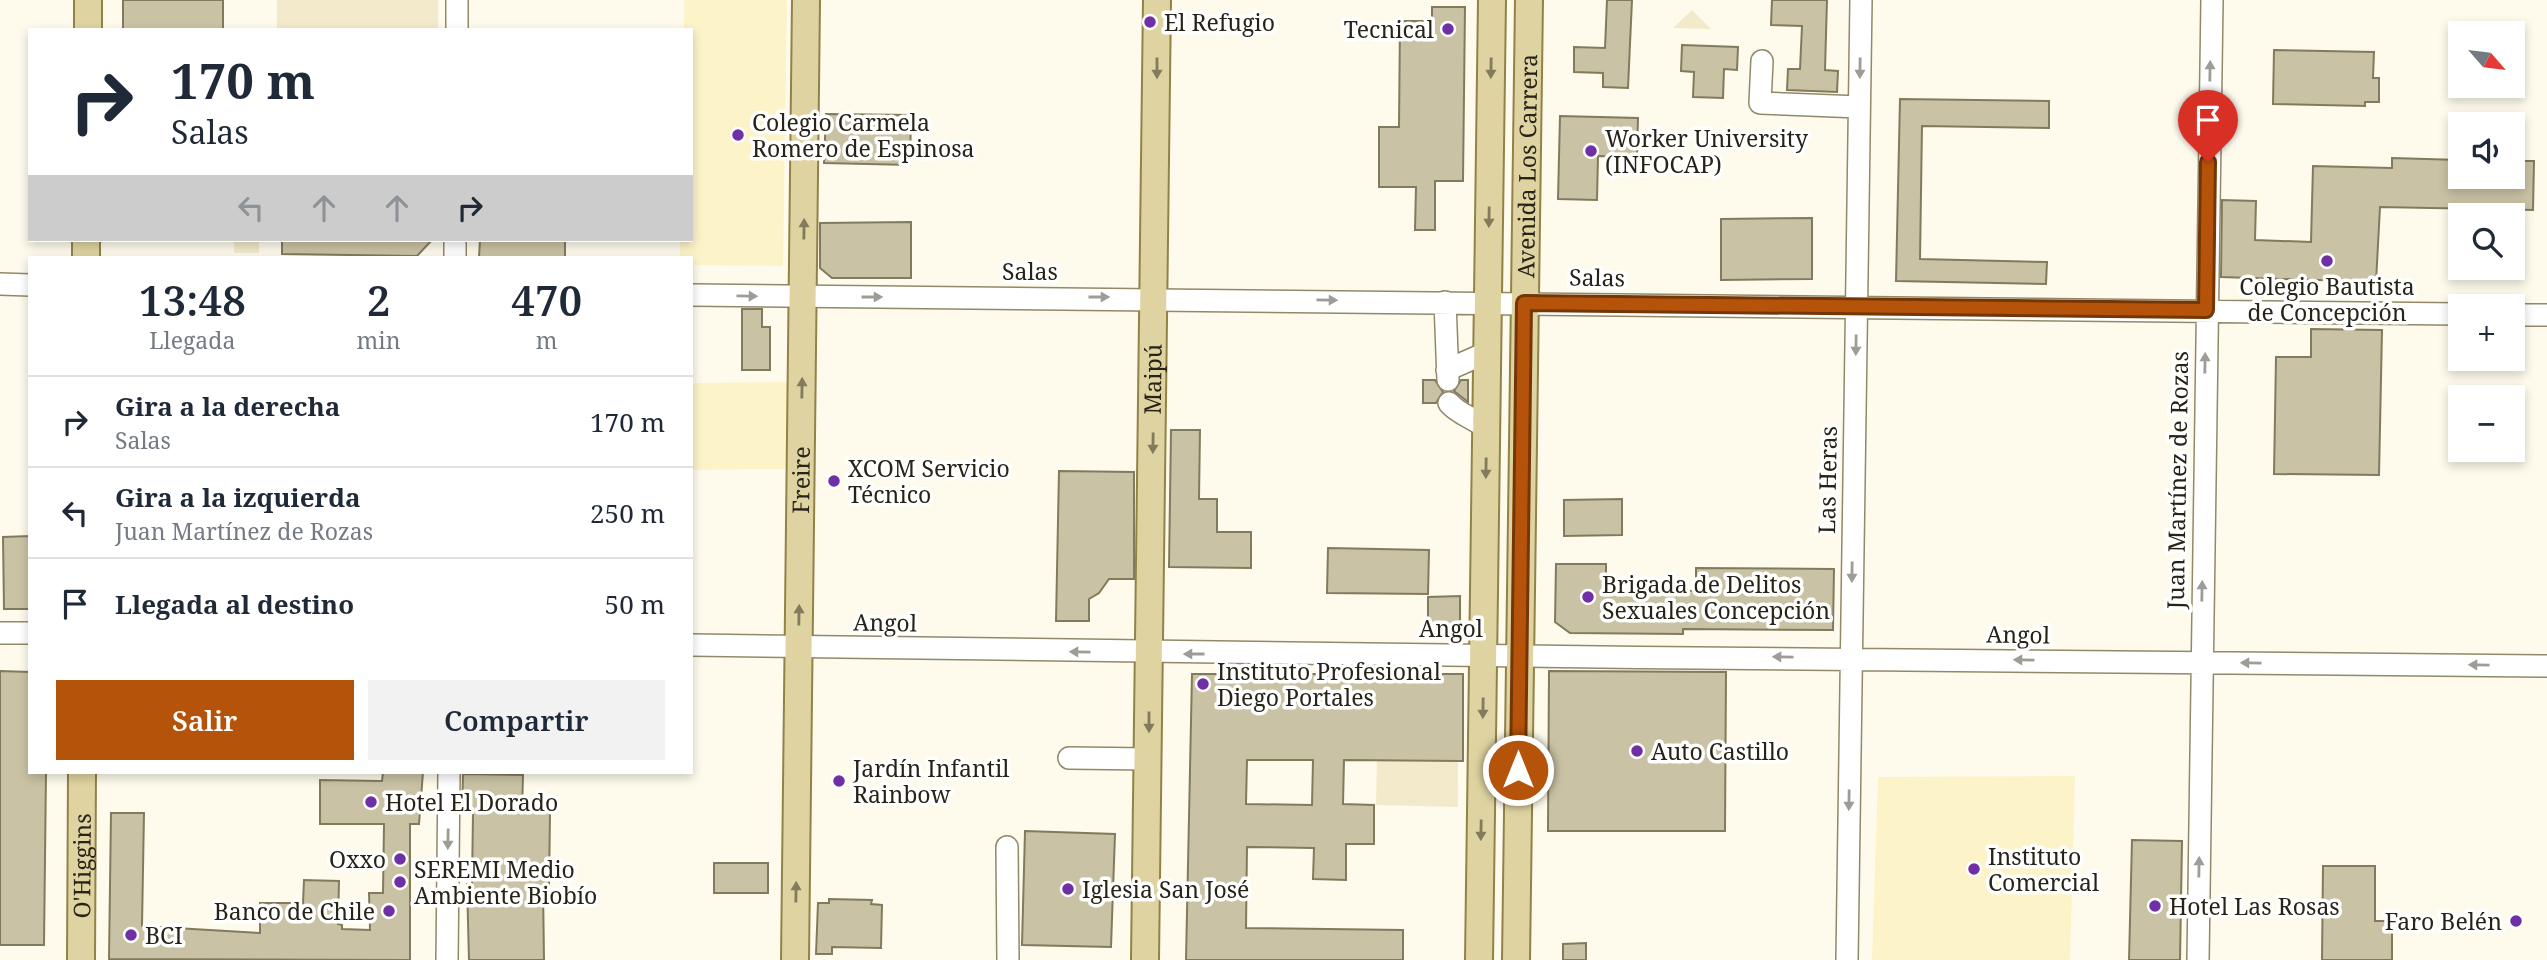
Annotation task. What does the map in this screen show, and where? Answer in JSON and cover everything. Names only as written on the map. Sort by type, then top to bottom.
[{"type":"main road","points":[[88,0],[88,28]]},
{"type":"main road","name":"Freire","points":[[795,960],[807,0]]},
{"type":"main road","name":"Maipú","points":[[1145,960],[1157,0]]},
{"type":"main road","name":"Avenida Los Carrera","points":[[1479,960],[1492,0]]},
{"type":"main road","name":"Avenida Los Carrera","points":[[1516,960],[1518,654],[1529,0]]},
{"type":"main road","name":"O'Higgins","points":[[80,960],[82,774]]},
{"type":"street","points":[[457,0],[457,28]]},
{"type":"street","name":"Las Heras","points":[[1847,960],[1861,0]]},
{"type":"street","name":"Juan Martínez de Rozas","points":[[2198,960],[2212,0]]},
{"type":"street","points":[[1762,61],[1760,103],[1859,107]]},
{"type":"street","points":[[0,284],[28,285]]},
{"type":"street","name":"Salas","points":[[693,295],[2448,314]]},
{"type":"street","points":[[1445,302],[1448,375],[1488,352]]},
{"type":"street","points":[[2525,315],[2547,315]]},
{"type":"street","points":[[1449,403],[1455,410],[1477,420],[1487,429]]},
{"type":"street","points":[[0,633],[28,634]]},
{"type":"street","name":"Angol","points":[[693,645],[1149,653],[1518,654],[2547,666]]},
{"type":"street","points":[[1069,758],[1149,759]]},
{"type":"street","points":[[447,960],[449,774]]},
{"type":"street","points":[[1007,846],[1009,960]]},
{"type":"shaded area","points":[[277,0],[438,0],[438,28],[277,28]]},
{"type":"shaded area","name":"Colegio Carmela Romero de Espinosa","points":[[684,0],[787,0],[783,266],[693,265],[693,256],[680,256],[680,242],[693,242],[693,28],[684,28]]},
{"type":"shaded area","points":[[1692,10],[1711,29],[1673,28]]},
{"type":"shaded area","points":[[234,242],[259,242],[259,253],[234,253]]},
{"type":"shaded area","points":[[790,382],[791,469],[693,470],[693,383]]},
{"type":"shaded area","points":[[1377,758],[1458,759],[1458,807],[1376,805]]},
{"type":"shaded area","name":"Instituto Comercial","points":[[2075,776],[2070,960],[1872,960],[1878,777]]},
{"type":"building","points":[[123,0],[223,0],[223,28],[123,28]]},
{"type":"building","points":[[1607,0],[1632,0],[1628,88],[1603,87],[1603,73],[1574,72],[1574,47],[1605,48]]},
{"type":"building","points":[[1772,0],[1827,0],[1825,70],[1838,71],[1837,92],[1787,90],[1788,69],[1800,69],[1802,26],[1771,25]]},
{"type":"building","points":[[1432,7],[1465,7],[1463,181],[1435,181],[1435,230],[1415,230],[1416,187],[1379,187],[1379,127],[1399,127],[1400,21],[1432,21]]},
{"type":"building","points":[[1682,45],[1738,47],[1737,70],[1724,69],[1723,98],[1693,97],[1694,72],[1681,71]]},
{"type":"building","points":[[2274,50],[2374,52],[2373,78],[2379,78],[2379,102],[2365,102],[2365,106],[2273,104]]},
{"type":"building","points":[[1900,99],[2049,101],[2049,128],[1922,126],[1920,259],[2047,262],[2046,284],[1896,281]]},
{"type":"building","points":[[826,114],[911,115],[910,165],[824,163]]},
{"type":"building","points":[[1560,116],[1638,118],[1637,157],[1598,156],[1597,200],[1558,199]]},
{"type":"building","points":[[2392,158],[2448,160],[2448,189],[2525,189],[2525,161],[2534,161],[2533,210],[2525,210],[2525,203],[2448,203],[2448,208],[2380,207],[2376,282],[2221,277],[2222,200],[2256,201],[2255,240],[2311,242],[2313,166],[2392,168]]},
{"type":"building","points":[[1812,218],[1812,279],[1721,280],[1721,219]]},
{"type":"building","points":[[911,222],[911,278],[832,278],[820,268],[820,223]]},
{"type":"building","points":[[282,242],[430,242],[417,256],[282,254]]},
{"type":"building","points":[[480,242],[565,242],[565,256],[479,256]]},
{"type":"building","points":[[742,309],[762,309],[762,327],[770,327],[770,370],[742,370]]},
{"type":"building","points":[[2311,329],[2382,330],[2379,475],[2274,474],[2276,357],[2311,357]]},
{"type":"building","points":[[1423,380],[1435,380],[1443,392],[1436,403],[1423,403]]},
{"type":"building","points":[[1461,380],[1468,380],[1468,402],[1454,391]]},
{"type":"building","points":[[1171,430],[1200,430],[1199,499],[1217,499],[1217,532],[1251,532],[1251,568],[1169,567]]},
{"type":"building","points":[[1059,471],[1134,472],[1134,579],[1109,579],[1099,593],[1089,599],[1089,621],[1056,621]]},
{"type":"building","points":[[1622,499],[1622,535],[1564,536],[1564,500]]},
{"type":"building","points":[[28,536],[28,609],[4,609],[3,537]]},
{"type":"building","points":[[1328,548],[1429,550],[1428,594],[1327,593]]},
{"type":"building","points":[[1556,564],[1606,564],[1606,590],[1696,591],[1696,568],[1834,569],[1833,630],[1683,629],[1683,634],[1570,633],[1555,622]]},
{"type":"building","points":[[1460,596],[1460,634],[1428,634],[1428,597]]},
{"type":"building","points":[[0,671],[28,672],[28,774],[46,774],[44,945],[0,945]]},
{"type":"building","name":"Auto Castillo","points":[[1549,671],[1726,672],[1725,831],[1548,831]]},
{"type":"building","points":[[1192,674],[1463,674],[1463,761],[1344,760],[1343,804],[1374,805],[1374,844],[1346,844],[1346,880],[1313,879],[1314,848],[1247,847],[1246,928],[1403,930],[1403,960],[1186,960]],"holes":[[[1247,760],[1313,760],[1312,805],[1246,804]]]},
{"type":"building","points":[[383,774],[423,774],[419,824],[410,824],[410,960],[109,959],[111,813],[144,813],[142,926],[260,933],[260,903],[303,903],[304,880],[339,881],[338,924],[342,925],[342,929],[370,930],[369,893],[383,893],[384,824],[320,824],[320,780],[382,781]]},
{"type":"building","points":[[463,774],[523,775],[522,813],[550,813],[549,886],[543,886],[544,960],[469,960],[467,884],[472,884],[473,812],[462,812]]},
{"type":"building","name":"Iglesia San José","points":[[1025,831],[1115,834],[1111,947],[1022,945]]},
{"type":"building","points":[[2132,840],[2182,841],[2180,960],[2129,960]]},
{"type":"building","points":[[714,863],[768,863],[768,893],[714,893]]},
{"type":"building","points":[[2323,866],[2375,866],[2375,921],[2392,921],[2392,960],[2322,960]]},
{"type":"building","points":[[829,899],[872,900],[871,904],[882,905],[881,948],[832,947],[832,954],[816,954],[818,903],[829,903]]},
{"type":"building","points":[[1586,943],[1586,960],[1563,960],[1563,944]]},
{"type":"place","name":"El Refugio","points":[[1150,22]]},
{"type":"place","name":"Tecnical","points":[[1448,29]]},
{"type":"place","name":"Colegio Carmela Romero de Espinosa","points":[[738,135]]},
{"type":"place","name":"Worker University (INFOCAP)","points":[[1591,151]]},
{"type":"place","name":"Colegio Bautista de Concepción","points":[[2327,261]]},
{"type":"place","name":"XCOM Servicio Técnico","points":[[834,481]]},
{"type":"place","name":"Brigada de Delitos Sexuales Concepción","points":[[1588,597]]},
{"type":"place","name":"Instituto Profesional Diego Portales","points":[[1203,684]]},
{"type":"place","name":"Auto Castillo","points":[[1637,751]]},
{"type":"place","name":"Jardín Infantil Rainbow","points":[[839,781]]},
{"type":"place","name":"Hotel El Dorado","points":[[371,802]]},
{"type":"place","name":"Oxxo","points":[[400,859]]},
{"type":"place","name":"Instituto Comercial","points":[[1974,869]]},
{"type":"place","name":"SEREMI Medio Ambiente Biobío","points":[[400,882]]},
{"type":"place","name":"Iglesia San José","points":[[1068,889]]},
{"type":"place","name":"Hotel Las Rosas","points":[[2155,906]]},
{"type":"place","name":"Banco de Chile","points":[[389,911]]},
{"type":"place","name":"Faro Belén","points":[[2516,921]]},
{"type":"place","name":"BCI","points":[[131,935]]},
{"type":"route","points":[[1518,770],[1524,303],[2206,310],[2208,162]]}]
